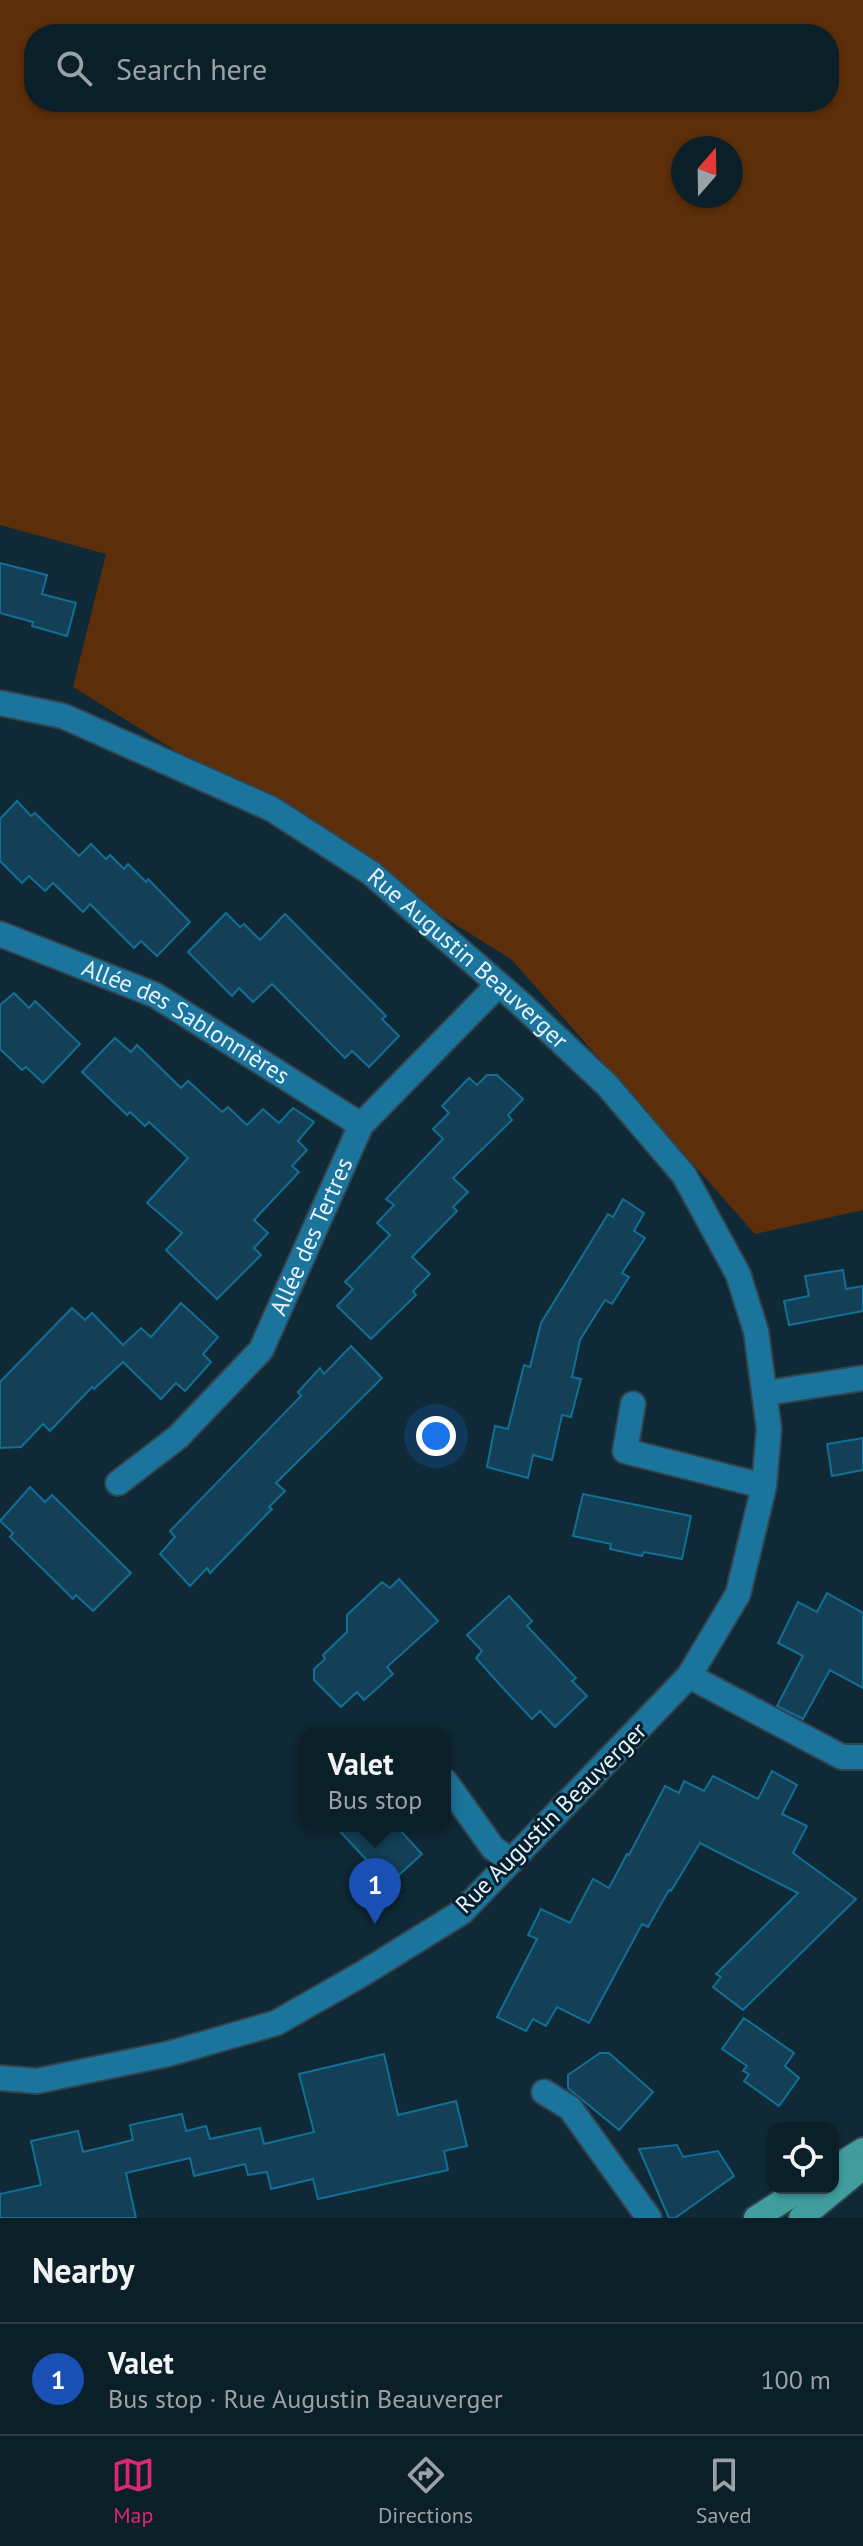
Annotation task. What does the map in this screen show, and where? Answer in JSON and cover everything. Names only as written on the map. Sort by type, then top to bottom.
[{"type":"main road","points":[[839,2165],[863,2150]]},
{"type":"main road","points":[[801,2218],[863,2167]]},
{"type":"main road","points":[[756,2218],[794,2194]]},
{"type":"street","name":"Rue Augustin Beauverger","points":[[0,703],[63,716],[272,809],[371,873],[607,1085],[684,1175],[738,1274],[756,1331],[769,1429],[764,1486],[738,1594],[689,1676],[462,1912],[276,2023],[168,2054],[37,2081],[0,2078]]},
{"type":"street","name":"Allée des Sablonnières","points":[[0,934],[155,995],[361,1125]]},
{"type":"street","name":"Allée des Tertres","points":[[118,1483],[178,1437],[261,1350],[361,1125],[498,985]]},
{"type":"street","points":[[766,1393],[863,1378]]},
{"type":"street","points":[[633,1404],[625,1451],[764,1486]]},
{"type":"street","points":[[689,1676],[842,1757],[863,1757]]},
{"type":"street","points":[[451,1789],[493,1848],[511,1861]]},
{"type":"street","points":[[544,2092],[570,2108],[649,2218]]},
{"type":"shaded area","points":[[0,0],[863,0],[863,1210],[755,1234],[511,959],[73,687],[106,554],[0,525]]},
{"type":"building","points":[[0,563],[47,575],[42,594],[76,603],[67,636],[0,613]]},
{"type":"building","points":[[17,801],[31,816],[35,813],[79,856],[91,844],[106,859],[110,855],[124,869],[128,864],[146,882],[148,879],[190,922],[157,956],[141,941],[134,948],[90,904],[83,912],[53,883],[45,891],[29,876],[22,883],[0,861],[0,819]]},
{"type":"building","points":[[226,913],[240,927],[244,924],[260,940],[285,914],[386,1016],[382,1019],[399,1036],[369,1067],[352,1051],[345,1058],[272,984],[253,1002],[239,988],[232,996],[188,952]]},
{"type":"building","points":[[14,993],[29,1008],[35,1001],[80,1044],[43,1083],[26,1067],[22,1070],[0,1049],[0,1005]]},
{"type":"building","points":[[115,1038],[131,1052],[137,1045],[181,1088],[188,1081],[222,1112],[228,1107],[247,1125],[263,1109],[279,1123],[293,1108],[314,1122],[298,1141],[307,1150],[292,1166],[299,1172],[254,1220],[268,1233],[254,1248],[261,1255],[217,1299],[166,1250],[182,1233],[147,1203],[188,1158],[149,1122],[145,1126],[130,1112],[127,1115],[82,1072]]},
{"type":"building","points":[[487,1075],[497,1075],[523,1099],[508,1115],[512,1120],[453,1178],[468,1192],[453,1207],[457,1211],[412,1257],[430,1274],[413,1291],[416,1295],[371,1339],[337,1306],[353,1289],[345,1282],[390,1235],[377,1223],[394,1205],[386,1199],[443,1139],[433,1129],[449,1113],[442,1106],[469,1078],[477,1085]]},
{"type":"building","points":[[623,1199],[644,1213],[634,1231],[645,1238],[622,1273],[629,1277],[612,1304],[605,1300],[580,1340],[572,1377],[581,1379],[571,1417],[562,1415],[552,1460],[533,1455],[528,1478],[487,1467],[495,1426],[508,1429],[524,1365],[530,1367],[541,1323],[608,1214],[613,1217]]},
{"type":"building","points":[[843,1270],[846,1289],[863,1286],[863,1311],[789,1325],[784,1301],[809,1296],[805,1276]]},
{"type":"building","points":[[181,1303],[218,1337],[203,1354],[211,1362],[185,1391],[176,1383],[161,1399],[123,1362],[94,1389],[92,1387],[50,1431],[43,1424],[21,1447],[0,1448],[0,1382],[72,1308],[85,1320],[92,1313],[123,1345],[141,1328],[151,1337]]},
{"type":"building","points":[[351,1346],[382,1378],[276,1483],[285,1491],[269,1507],[272,1509],[210,1573],[207,1568],[190,1586],[160,1554],[175,1537],[170,1531],[301,1396],[298,1392],[320,1368],[324,1374]]},
{"type":"building","points":[[863,1438],[863,1470],[832,1476],[827,1444]]},
{"type":"building","points":[[30,1487],[45,1502],[52,1495],[131,1573],[93,1611],[76,1595],[73,1599],[10,1537],[13,1533],[0,1521]]},
{"type":"building","points":[[583,1494],[691,1516],[682,1559],[644,1552],[642,1556],[610,1549],[611,1544],[573,1536]]},
{"type":"building","points":[[399,1579],[438,1621],[387,1667],[393,1674],[364,1700],[357,1692],[341,1707],[314,1680],[314,1669],[325,1659],[323,1655],[347,1632],[347,1615],[382,1582],[390,1588]]},
{"type":"building","points":[[827,1593],[863,1613],[863,1688],[830,1670],[803,1719],[777,1706],[803,1656],[778,1643],[798,1602],[817,1612]]},
{"type":"building","points":[[509,1596],[532,1621],[527,1626],[576,1678],[572,1681],[587,1696],[555,1727],[540,1711],[532,1719],[476,1658],[482,1651],[467,1635]]},
{"type":"building","points":[[772,1771],[797,1785],[782,1814],[807,1826],[793,1853],[856,1899],[743,2010],[713,1987],[721,1977],[716,1974],[798,1893],[700,1843],[648,1927],[642,1924],[589,2023],[557,2007],[546,2026],[533,2019],[526,2031],[497,2017],[537,1939],[528,1935],[541,1909],[570,1923],[593,1879],[609,1888],[665,1786],[679,1793],[684,1781],[704,1791],[713,1776],[758,1799]]},
{"type":"building","points":[[341,1832],[402,1832],[422,1854],[389,1884]]},
{"type":"building","points":[[744,2018],[794,2053],[785,2066],[799,2078],[779,2106],[744,2081],[749,2074],[743,2071],[747,2066],[722,2049]]},
{"type":"building","points":[[600,2053],[609,2053],[653,2092],[619,2130],[568,2088],[568,2075]]},
{"type":"building","points":[[384,2054],[398,2115],[456,2101],[467,2146],[444,2151],[448,2170],[318,2199],[313,2179],[271,2189],[267,2172],[248,2175],[245,2164],[194,2176],[190,2158],[126,2173],[136,2218],[0,2218],[0,2194],[41,2185],[31,2141],[78,2131],[83,2152],[133,2140],[130,2125],[182,2114],[186,2131],[206,2126],[210,2139],[260,2128],[264,2144],[314,2132],[299,2074]]},
{"type":"building","points":[[677,2145],[683,2157],[718,2151],[734,2176],[675,2218],[669,2218],[639,2149]]},
{"type":"place","name":"Valet","points":[[375,1924]]}]
